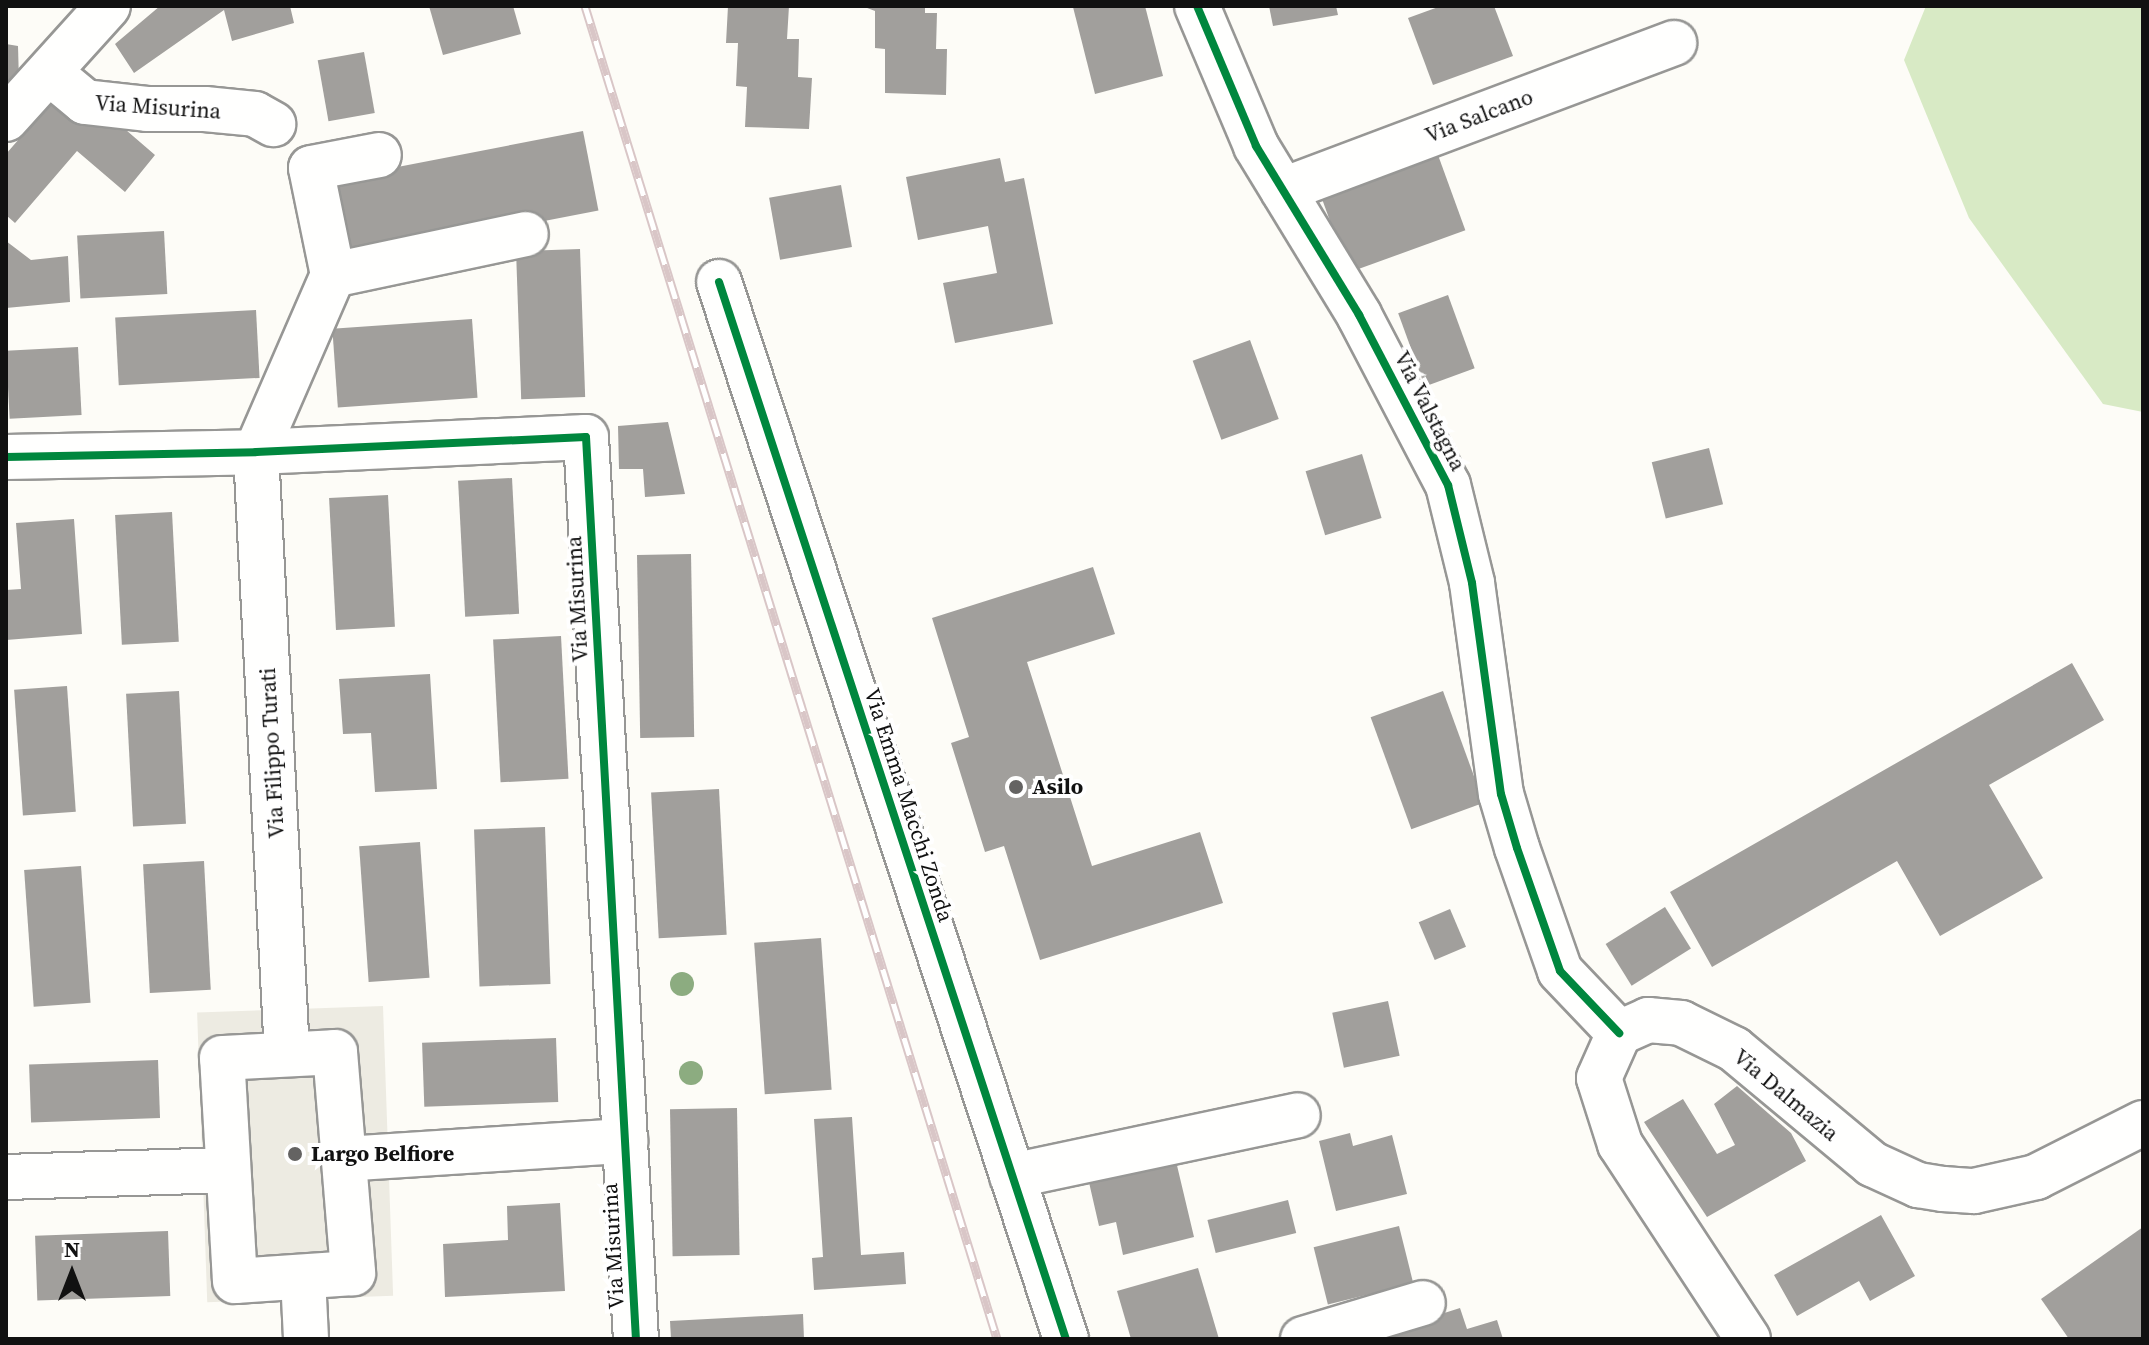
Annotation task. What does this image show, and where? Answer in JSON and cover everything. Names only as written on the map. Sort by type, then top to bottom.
[{"type":"street","points":[[6,119],[108,6]]},
{"type":"street","name":"Via Valstagna","points":[[1197,6],[1256,146],[1359,315],[1448,485],[1472,583],[1501,794],[1517,848],[1560,971],[1619,1033]]},
{"type":"street","name":"Via Salcano","points":[[1283,190],[1674,43]]},
{"type":"street","name":"Via Misurina","points":[[50,73],[85,102],[147,109],[205,109],[255,114],[273,124]]},
{"type":"street","points":[[256,452],[333,275],[311,168],[379,155]]},
{"type":"street","points":[[333,275],[526,234]]},
{"type":"street","name":"Via Emma Macchi Zonda","points":[[719,282],[1066,1339]]},
{"type":"street","name":"Via Misurina","points":[[6,457],[256,452],[586,437],[636,1339]]},
{"type":"street","name":"Via Filippo Turati","points":[[256,452],[287,1054]]},
{"type":"street","name":"Via Dalmazia","points":[[1619,1033],[1648,1020],[1681,1023],[1734,1049],[1872,1164],[1918,1185],[1974,1191],[2036,1177],[2143,1123]]},
{"type":"street","points":[[1619,1033],[1599,1078],[1620,1144],[1748,1339]]},
{"type":"street","points":[[335,1052],[344,1159],[353,1273],[235,1281],[222,1058],[335,1052]]},
{"type":"street","points":[[1012,1176],[1298,1115]]},
{"type":"street","points":[[344,1159],[625,1141]]},
{"type":"street","points":[[6,1177],[228,1170]]},
{"type":"street","points":[[303,1277],[306,1339]]},
{"type":"street","points":[[1303,1339],[1423,1303]]},
{"type":"green space","points":[[1926,6],[2143,6],[2143,412],[2103,404],[1969,218],[1904,60]]},
{"type":"shaded area","name":"Largo Belfiore","points":[[383,1006],[393,1296],[207,1302],[197,1012]]},
{"type":"building","points":[[160,6],[290,6],[294,23],[232,41],[224,10],[134,73],[115,44]]},
{"type":"building","points":[[429,6],[513,6],[521,34],[443,55]]},
{"type":"building","points":[[728,6],[789,6],[787,39],[799,39],[798,77],[812,78],[809,129],[745,127],[747,87],[736,86],[738,43],[726,43]]},
{"type":"building","points":[[862,6],[925,6],[925,13],[937,13],[936,49],[947,49],[946,95],[885,93],[885,49],[875,48],[875,11]]},
{"type":"building","points":[[1145,6],[1163,76],[1095,94],[1073,7]]},
{"type":"building","points":[[1269,6],[1336,6],[1338,15],[1273,26]]},
{"type":"building","points":[[1441,6],[1494,6],[1513,56],[1433,85],[1408,18]]},
{"type":"building","points":[[6,44],[18,46],[19,82],[6,96]]},
{"type":"building","points":[[364,52],[375,113],[328,121],[318,60]]},
{"type":"building","points":[[53,100],[81,124],[97,105],[155,155],[125,192],[77,151],[15,223],[6,215],[6,154]]},
{"type":"building","points":[[583,131],[598,211],[347,259],[332,180]]},
{"type":"building","points":[[1438,155],[1465,230],[1349,273],[1321,197]]},
{"type":"building","points":[[1000,158],[1005,182],[1024,178],[1053,324],[955,343],[943,283],[997,273],[988,226],[918,240],[906,177]]},
{"type":"building","points":[[841,185],[852,247],[780,260],[769,198]]},
{"type":"building","points":[[164,231],[167,294],[80,298],[77,236]]},
{"type":"building","points":[[6,241],[31,260],[68,256],[70,302],[6,308]]},
{"type":"building","points":[[580,249],[585,397],[521,399],[516,251]]},
{"type":"building","points":[[1448,295],[1475,368],[1425,386],[1398,313]]},
{"type":"building","points":[[256,310],[260,378],[119,385],[115,317]]},
{"type":"building","points":[[472,319],[478,398],[338,408],[332,329]]},
{"type":"building","points":[[1250,340],[1279,419],[1221,440],[1193,361]]},
{"type":"building","points":[[78,347],[82,415],[10,419],[6,351]]},
{"type":"building","points":[[668,422],[685,494],[645,497],[643,469],[619,469],[618,426]]},
{"type":"building","points":[[1709,448],[1723,504],[1666,519],[1652,462]]},
{"type":"building","points":[[1362,454],[1382,518],[1325,535],[1306,471]]},
{"type":"building","points":[[512,478],[519,614],[465,617],[458,481]]},
{"type":"building","points":[[388,495],[395,627],[336,630],[329,498]]},
{"type":"building","points":[[172,512],[179,642],[122,645],[115,515]]},
{"type":"building","points":[[74,519],[82,634],[6,640],[6,590],[21,589],[16,523]]},
{"type":"building","points":[[691,554],[694,737],[640,738],[637,555]]},
{"type":"building","name":"Asilo","points":[[1093,567],[1115,634],[1027,662],[1092,866],[1200,832],[1223,903],[1040,960],[1004,846],[985,852],[951,743],[969,737],[932,618]]},
{"type":"building","points":[[561,636],[568,779],[501,782],[493,640]]},
{"type":"building","points":[[2072,663],[2104,720],[1989,785],[2043,878],[1940,936],[1897,861],[1712,967],[1670,892]]},
{"type":"building","points":[[430,674],[437,789],[375,792],[371,733],[343,734],[339,679]]},
{"type":"building","points":[[67,686],[76,812],[23,815],[14,690]]},
{"type":"building","points":[[179,691],[186,824],[133,827],[126,694]]},
{"type":"building","points":[[1443,691],[1484,803],[1411,829],[1371,717]]},
{"type":"building","points":[[719,789],[727,935],[659,938],[651,793]]},
{"type":"building","points":[[545,827],[550,984],[480,986],[474,829]]},
{"type":"building","points":[[420,842],[429,978],[369,982],[359,846]]},
{"type":"building","points":[[204,861],[211,990],[150,993],[143,864]]},
{"type":"building","points":[[81,866],[91,1003],[34,1007],[24,870]]},
{"type":"building","points":[[1665,907],[1691,949],[1632,986],[1606,944]]},
{"type":"building","points":[[1450,909],[1466,947],[1435,960],[1419,922]]},
{"type":"building","points":[[821,938],[832,1090],[765,1094],[754,943]]},
{"type":"building","points":[[1388,1001],[1400,1056],[1344,1068],[1332,1013]]},
{"type":"building","points":[[556,1038],[558,1102],[424,1107],[422,1043]]},
{"type":"building","points":[[158,1060],[160,1118],[31,1122],[29,1065]]},
{"type":"building","points":[[1737,1086],[1791,1133],[1806,1161],[1707,1217],[1644,1122],[1683,1099],[1717,1154],[1735,1145],[1714,1104]]},
{"type":"building","points":[[737,1108],[740,1255],[673,1256],[670,1109]]},
{"type":"building","points":[[852,1117],[861,1255],[904,1252],[906,1284],[814,1290],[812,1258],[823,1257],[814,1119]]},
{"type":"building","points":[[1350,1133],[1353,1146],[1392,1135],[1407,1194],[1336,1211],[1319,1141]]},
{"type":"building","points":[[1175,1157],[1194,1237],[1123,1255],[1116,1222],[1099,1226],[1088,1178]]},
{"type":"building","points":[[1288,1200],[1296,1233],[1216,1253],[1207,1220]]},
{"type":"building","points":[[560,1203],[565,1291],[445,1297],[443,1244],[508,1240],[507,1206]]},
{"type":"building","points":[[1881,1215],[1915,1276],[1870,1301],[1859,1281],[1797,1316],[1774,1275]]},
{"type":"building","points":[[1399,1226],[1413,1283],[1328,1305],[1314,1247]]},
{"type":"building","points":[[2143,1227],[2143,1339],[2069,1339],[2041,1299]]},
{"type":"building","points":[[168,1231],[170,1296],[37,1301],[35,1236]]},
{"type":"building","points":[[1198,1268],[1219,1339],[1131,1339],[1117,1291]]},
{"type":"building","points":[[1460,1308],[1467,1329],[1497,1320],[1503,1339],[1390,1339],[1388,1331]]},
{"type":"building","points":[[803,1314],[804,1339],[671,1339],[670,1321]]},
{"type":"railway","points":[[585,6],[997,1339]]},
{"type":"cycle path","points":[[1197,6],[1256,146],[1359,315],[1448,485],[1472,583],[1501,794],[1517,848],[1560,971],[1619,1033]]},
{"type":"cycle path","points":[[719,282],[1066,1339]]},
{"type":"cycle path","points":[[6,457],[256,452],[586,437],[636,1339]]},
{"type":"place","name":"Asilo","points":[[1016,787]]},
{"type":"place","name":"Largo Belfiore","points":[[295,1154]]}]
